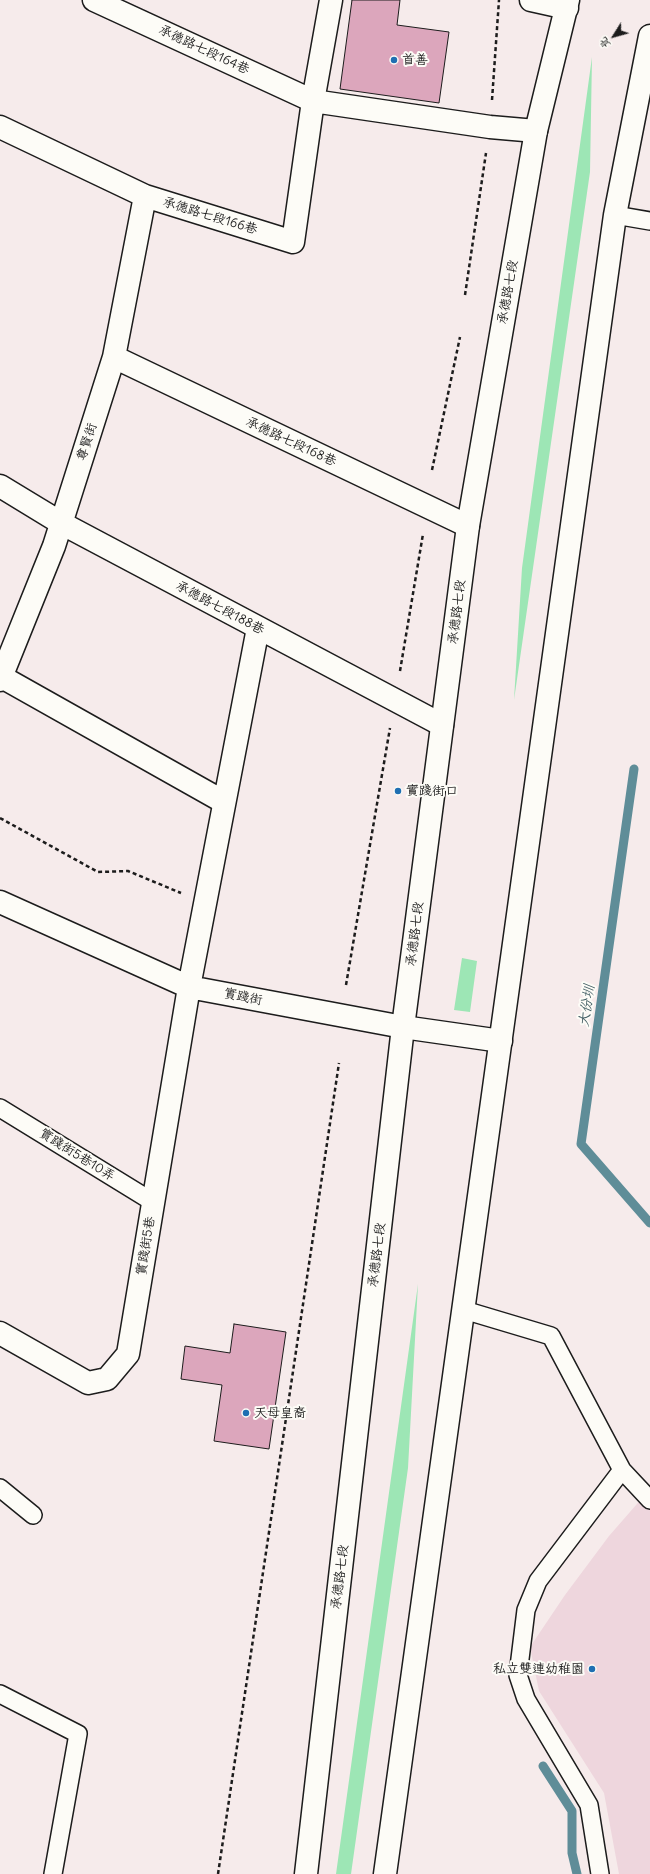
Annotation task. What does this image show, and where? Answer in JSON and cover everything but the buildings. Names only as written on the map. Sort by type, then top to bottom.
[{"type":"street","name":"承德路七段164巷","points":[[94,0],[313,101],[490,127],[536,131]]},
{"type":"street","points":[[313,101],[331,0]]},
{"type":"street","points":[[531,0],[568,4]]},
{"type":"street","name":"承德路七段","points":[[306,1874],[403,1028],[468,526],[536,131],[568,4]]},
{"type":"street","points":[[385,1874],[615,215],[650,36]]},
{"type":"street","name":"承德路七段166巷","points":[[0,127],[145,196],[293,242],[313,101]]},
{"type":"street","name":"尊賢街","points":[[0,678],[54,546],[114,358],[145,196]]},
{"type":"street","name":"承德路七段168巷","points":[[114,358],[468,526]]},
{"type":"street","name":"承德路七段188巷","points":[[0,486],[61,523],[442,725]]},
{"type":"street","name":"實踐街5巷","points":[[0,1333],[88,1382],[107,1379],[128,1354],[189,987],[258,628]]},
{"type":"street","points":[[0,678],[224,802]]},
{"type":"street","name":"實踐街","points":[[0,902],[189,987],[403,1028],[501,1041]]},
{"type":"lane","points":[[615,215],[650,220]]},
{"type":"lane","name":"實踐街5巷10弄","points":[[0,1108],[153,1202]]},
{"type":"lane","points":[[464,1310],[551,1336],[622,1470],[650,1500]]},
{"type":"lane","points":[[600,1874],[589,1805],[526,1699],[518,1675],[526,1610],[538,1581],[622,1470]]},
{"type":"lane","points":[[0,1488],[33,1515]]},
{"type":"lane","points":[[0,1694],[78,1734],[53,1874]]},
{"type":"path","points":[[465,295],[490,127],[499,0]]},
{"type":"path","points":[[432,470],[460,337]]},
{"type":"path","points":[[346,985],[424,528]]},
{"type":"path","points":[[0,818],[98,872],[128,871],[205,904]]},
{"type":"path","points":[[218,1874],[339,1063]]},
{"type":"shaded area","name":"私立雙連幼稚園","points":[[650,1489],[650,1874],[619,1874],[604,1793],[539,1691],[530,1647],[565,1595],[609,1536]]},
{"type":"green space","points":[[592,57],[590,172],[514,700],[522,568]]},
{"type":"green space","points":[[462,958],[477,961],[470,1012],[454,1010]]},
{"type":"green space","points":[[418,1284],[408,1468],[351,1874],[336,1874]]},
{"type":"waterway","name":"大份圳","points":[[634,769],[581,1144],[650,1223]]},
{"type":"waterway","points":[[543,1766],[572,1811],[572,1853],[577,1874]]},
{"type":"place","name":"首善","points":[[394,60]]},
{"type":"place","name":"實踐街口","points":[[398,791]]},
{"type":"place","name":"天母皇裔","points":[[246,1413]]},
{"type":"place","name":"私立雙連幼稚園","points":[[592,1669]]}]
